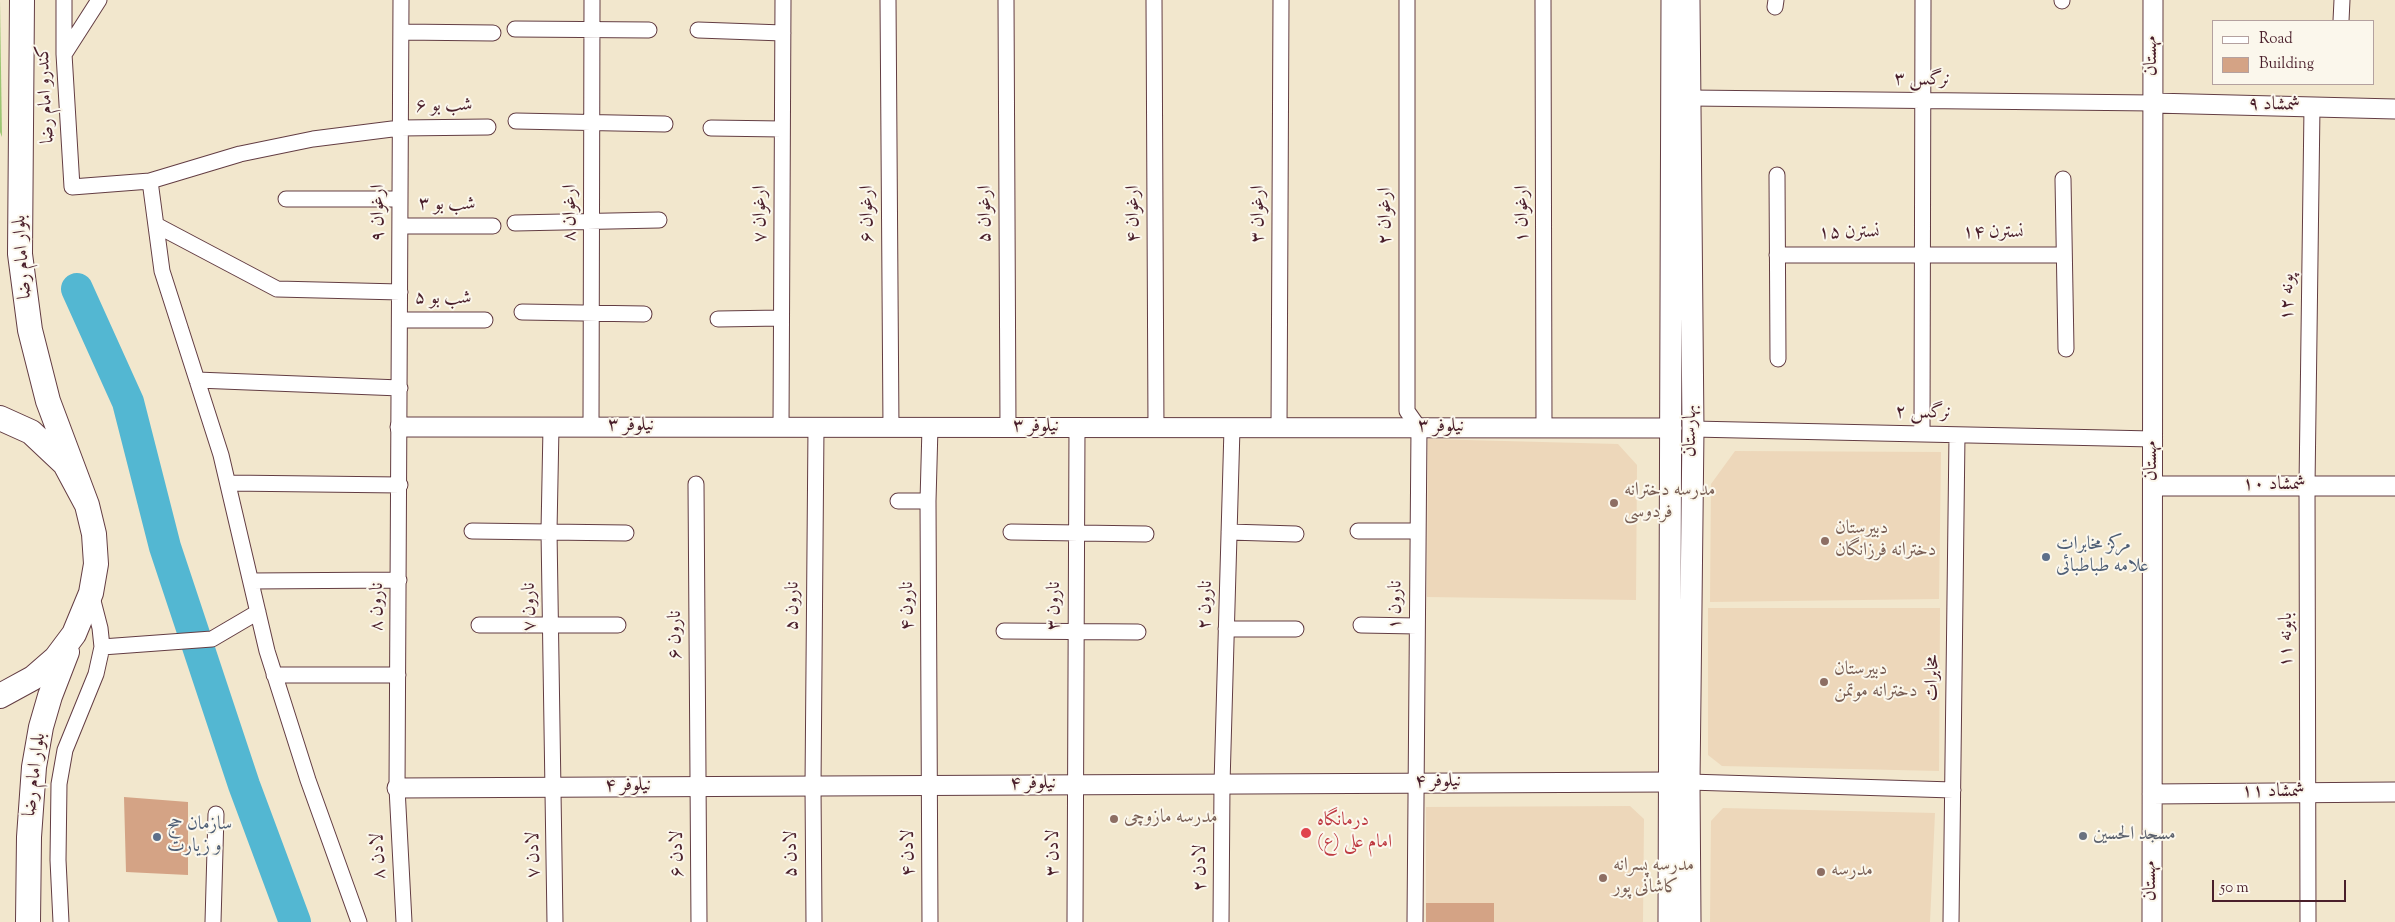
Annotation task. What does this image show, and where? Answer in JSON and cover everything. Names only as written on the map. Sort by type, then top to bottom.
[{"type":"main road","name":"بلوار امام رضا","points":[[22,0],[20,254],[30,330],[48,401],[87,505]]},
{"type":"main road","name":"بهارستان","points":[[1672,0],[1672,428],[1679,782],[1690,922]]},
{"type":"main road","name":"بهارستان","points":[[1669,922],[1679,782],[1693,429],[1689,0]]},
{"type":"main road","points":[[0,418],[31,432],[64,464],[87,505],[94,534],[96,564],[92,593],[74,634],[56,658],[34,678],[0,696]]},
{"type":"main road","points":[[1672,428],[1693,429]]},
{"type":"main road","name":"بلوار امام رضا","points":[[28,922],[29,837],[34,768],[41,727],[50,696],[74,634]]},
{"type":"street","name":"کندرو امام رضا","points":[[64,0],[64,54],[72,187]]},
{"type":"street","points":[[64,54],[99,0]]},
{"type":"street","name":"ارغوان ۹","points":[[400,427],[401,0]]},
{"type":"street","name":"ارغوان ۸","points":[[591,427],[592,0]]},
{"type":"street","name":"ارغوان ۷","points":[[781,427],[783,0]]},
{"type":"street","name":"ارغوان ۶","points":[[888,0],[891,428]]},
{"type":"street","name":"ارغوان ۵","points":[[1006,0],[1008,428]]},
{"type":"street","name":"ارغوان ۴","points":[[1154,0],[1156,428]]},
{"type":"street","name":"ارغوان ۳","points":[[1279,428],[1282,0]]},
{"type":"street","name":"ارغوان ۲","points":[[1406,0],[1407,411],[1419,428]]},
{"type":"street","name":"ارغوان ۱","points":[[1543,0],[1544,428]]},
{"type":"street","points":[[1922,434],[1923,0]]},
{"type":"street","name":"مهستان","points":[[2152,922],[2154,0]]},
{"type":"street","points":[[2341,20],[2342,0]]},
{"type":"street","points":[[515,29],[649,30]]},
{"type":"street","points":[[698,30],[783,33]]},
{"type":"street","points":[[402,32],[493,34]]},
{"type":"street","name":"نرگس ۳","points":[[1690,98],[2153,103]]},
{"type":"street","name":"شمشاد ۹","points":[[2153,103],[2395,110]]},
{"type":"street","name":"پونه ۱۲","points":[[2307,486],[2312,107]]},
{"type":"street","points":[[516,122],[665,124]]},
{"type":"street","name":"شب بو ۶","points":[[72,187],[150,181],[240,154],[313,139],[400,128],[488,127]]},
{"type":"street","points":[[711,128],[782,129]]},
{"type":"street","points":[[1777,175],[1778,359]]},
{"type":"street","points":[[2063,179],[2066,349]]},
{"type":"street","points":[[150,181],[162,271],[222,455],[250,581],[274,675],[308,780],[359,922]]},
{"type":"street","points":[[286,199],[400,199]]},
{"type":"street","points":[[515,223],[659,220]]},
{"type":"street","points":[[156,225],[278,289],[400,292]]},
{"type":"street","name":"شب بو ۳","points":[[400,226],[493,226]]},
{"type":"street","name":"نسترن ۱۴","points":[[1922,253],[2064,254]]},
{"type":"street","name":"نسترن ۱۵","points":[[1777,255],[1922,253]]},
{"type":"street","points":[[522,312],[644,314]]},
{"type":"street","points":[[718,319],[781,318]]},
{"type":"street","name":"شب بو ۵","points":[[400,320],[485,320]]},
{"type":"street","points":[[197,380],[400,388]]},
{"type":"street","name":"نیلوفر ۳","points":[[400,427],[1672,428]]},
{"type":"street","name":"نارون ۸","points":[[397,788],[400,427]]},
{"type":"street","name":"نارون ۷","points":[[551,427],[549,531],[554,787]]},
{"type":"street","name":"نارون ۵","points":[[813,786],[816,427]]},
{"type":"street","name":"نارون ۴","points":[[930,428],[928,501],[931,785]]},
{"type":"street","name":"نارون ۳","points":[[1075,784],[1077,428]]},
{"type":"street","name":"نارون ۲","points":[[1222,784],[1232,428]]},
{"type":"street","name":"نارون ۱","points":[[1415,922],[1419,428]]},
{"type":"street","name":"نرگس ۲","points":[[1693,429],[2153,439]]},
{"type":"street","name":"مخابرات","points":[[1951,922],[1957,435]]},
{"type":"street","points":[[228,483],[400,484]]},
{"type":"street","name":"نارون ۶","points":[[696,484],[699,786]]},
{"type":"street","name":"شمشاد ۱۰","points":[[2153,486],[2395,486]]},
{"type":"street","name":"بابونه ۱۱","points":[[2307,486],[2308,922]]},
{"type":"street","points":[[898,501],[928,501]]},
{"type":"street","points":[[472,531],[626,533]]},
{"type":"street","points":[[1358,531],[1418,531]]},
{"type":"street","points":[[1011,532],[1146,534]]},
{"type":"street","points":[[1229,532],[1296,534]]},
{"type":"street","points":[[250,581],[399,580]]},
{"type":"street","points":[[61,922],[58,860],[59,784],[65,750],[96,674],[102,647],[92,593]]},
{"type":"street","points":[[102,647],[148,645],[212,638],[258,612]]},
{"type":"street","points":[[479,625],[618,625]]},
{"type":"street","points":[[1361,625],[1417,626]]},
{"type":"street","points":[[1226,629],[1296,629]]},
{"type":"street","points":[[1004,631],[1138,632]]},
{"type":"street","points":[[274,675],[398,675]]},
{"type":"street","points":[[1679,782],[1953,790]]},
{"type":"street","name":"نیلوفر ۴","points":[[397,788],[1679,782]]},
{"type":"street","name":"لادن ۳","points":[[1075,784],[1075,922]]},
{"type":"street","name":"لادن ۲","points":[[1221,922],[1222,784]]},
{"type":"street","name":"لادن ۴","points":[[930,922],[931,785]]},
{"type":"street","name":"لادن ۶","points":[[699,786],[699,922]]},
{"type":"street","name":"لادن ۵","points":[[813,786],[814,922]]},
{"type":"street","name":"لادن ۷","points":[[554,787],[555,922]]},
{"type":"street","name":"لادن ۸","points":[[397,788],[404,922]]},
{"type":"street","name":"شمشاد ۱۱","points":[[2152,794],[2395,792]]},
{"type":"street","points":[[213,922],[216,814]]},
{"type":"shaded area","points":[[1428,439],[1618,444],[1637,465],[1636,600],[1427,597]]},
{"type":"shaded area","name":"دبیرستان دخترانه فرزانگان","points":[[1735,451],[1941,452],[1939,599],[1710,602],[1711,484]]},
{"type":"shaded area","name":"دبیرستان دخترانه موتمن","points":[[1708,608],[1940,608],[1939,771],[1722,766],[1708,755]]},
{"type":"shaded area","points":[[1630,806],[1644,819],[1643,922],[1494,922],[1493,903],[1426,903],[1426,807]]},
{"type":"shaded area","name":"مدرسه","points":[[1723,808],[1935,813],[1930,922],[1710,922],[1711,821]]},
{"type":"green space","points":[[0,0],[2,137],[0,132]]},
{"type":"building","name":"سازمان حج و زیارت","points":[[124,797],[188,802],[188,875],[126,872]]},
{"type":"building","points":[[1426,903],[1494,903],[1494,922],[1426,922]]},
{"type":"waterway","points":[[77,289],[128,402],[165,547],[244,785],[295,922]]},
{"type":"place","name":"مدرسه دخترانه فردوسی","points":[[1614,503]]},
{"type":"place","name":"دبیرستان دخترانه فرزانگان","points":[[1825,541]]},
{"type":"place","name":"مرکز مخابرات علامه طباطبائی","points":[[2046,557]]},
{"type":"place","name":"دبیرستان دخترانه موتمن","points":[[1824,682]]},
{"type":"place","name":"مدرسه مازوچی","points":[[1114,819]]},
{"type":"place","name":"درمانگاه امام علی (ع)","points":[[1306,833]]},
{"type":"place","name":"مسجد الحسین","points":[[2083,836]]},
{"type":"place","name":"سازمان حج و زیارت","points":[[157,837]]},
{"type":"place","name":"مدرسه","points":[[1821,872]]},
{"type":"place","name":"مدرسه پسرانه کاشانی پور","points":[[1603,878]]}]
